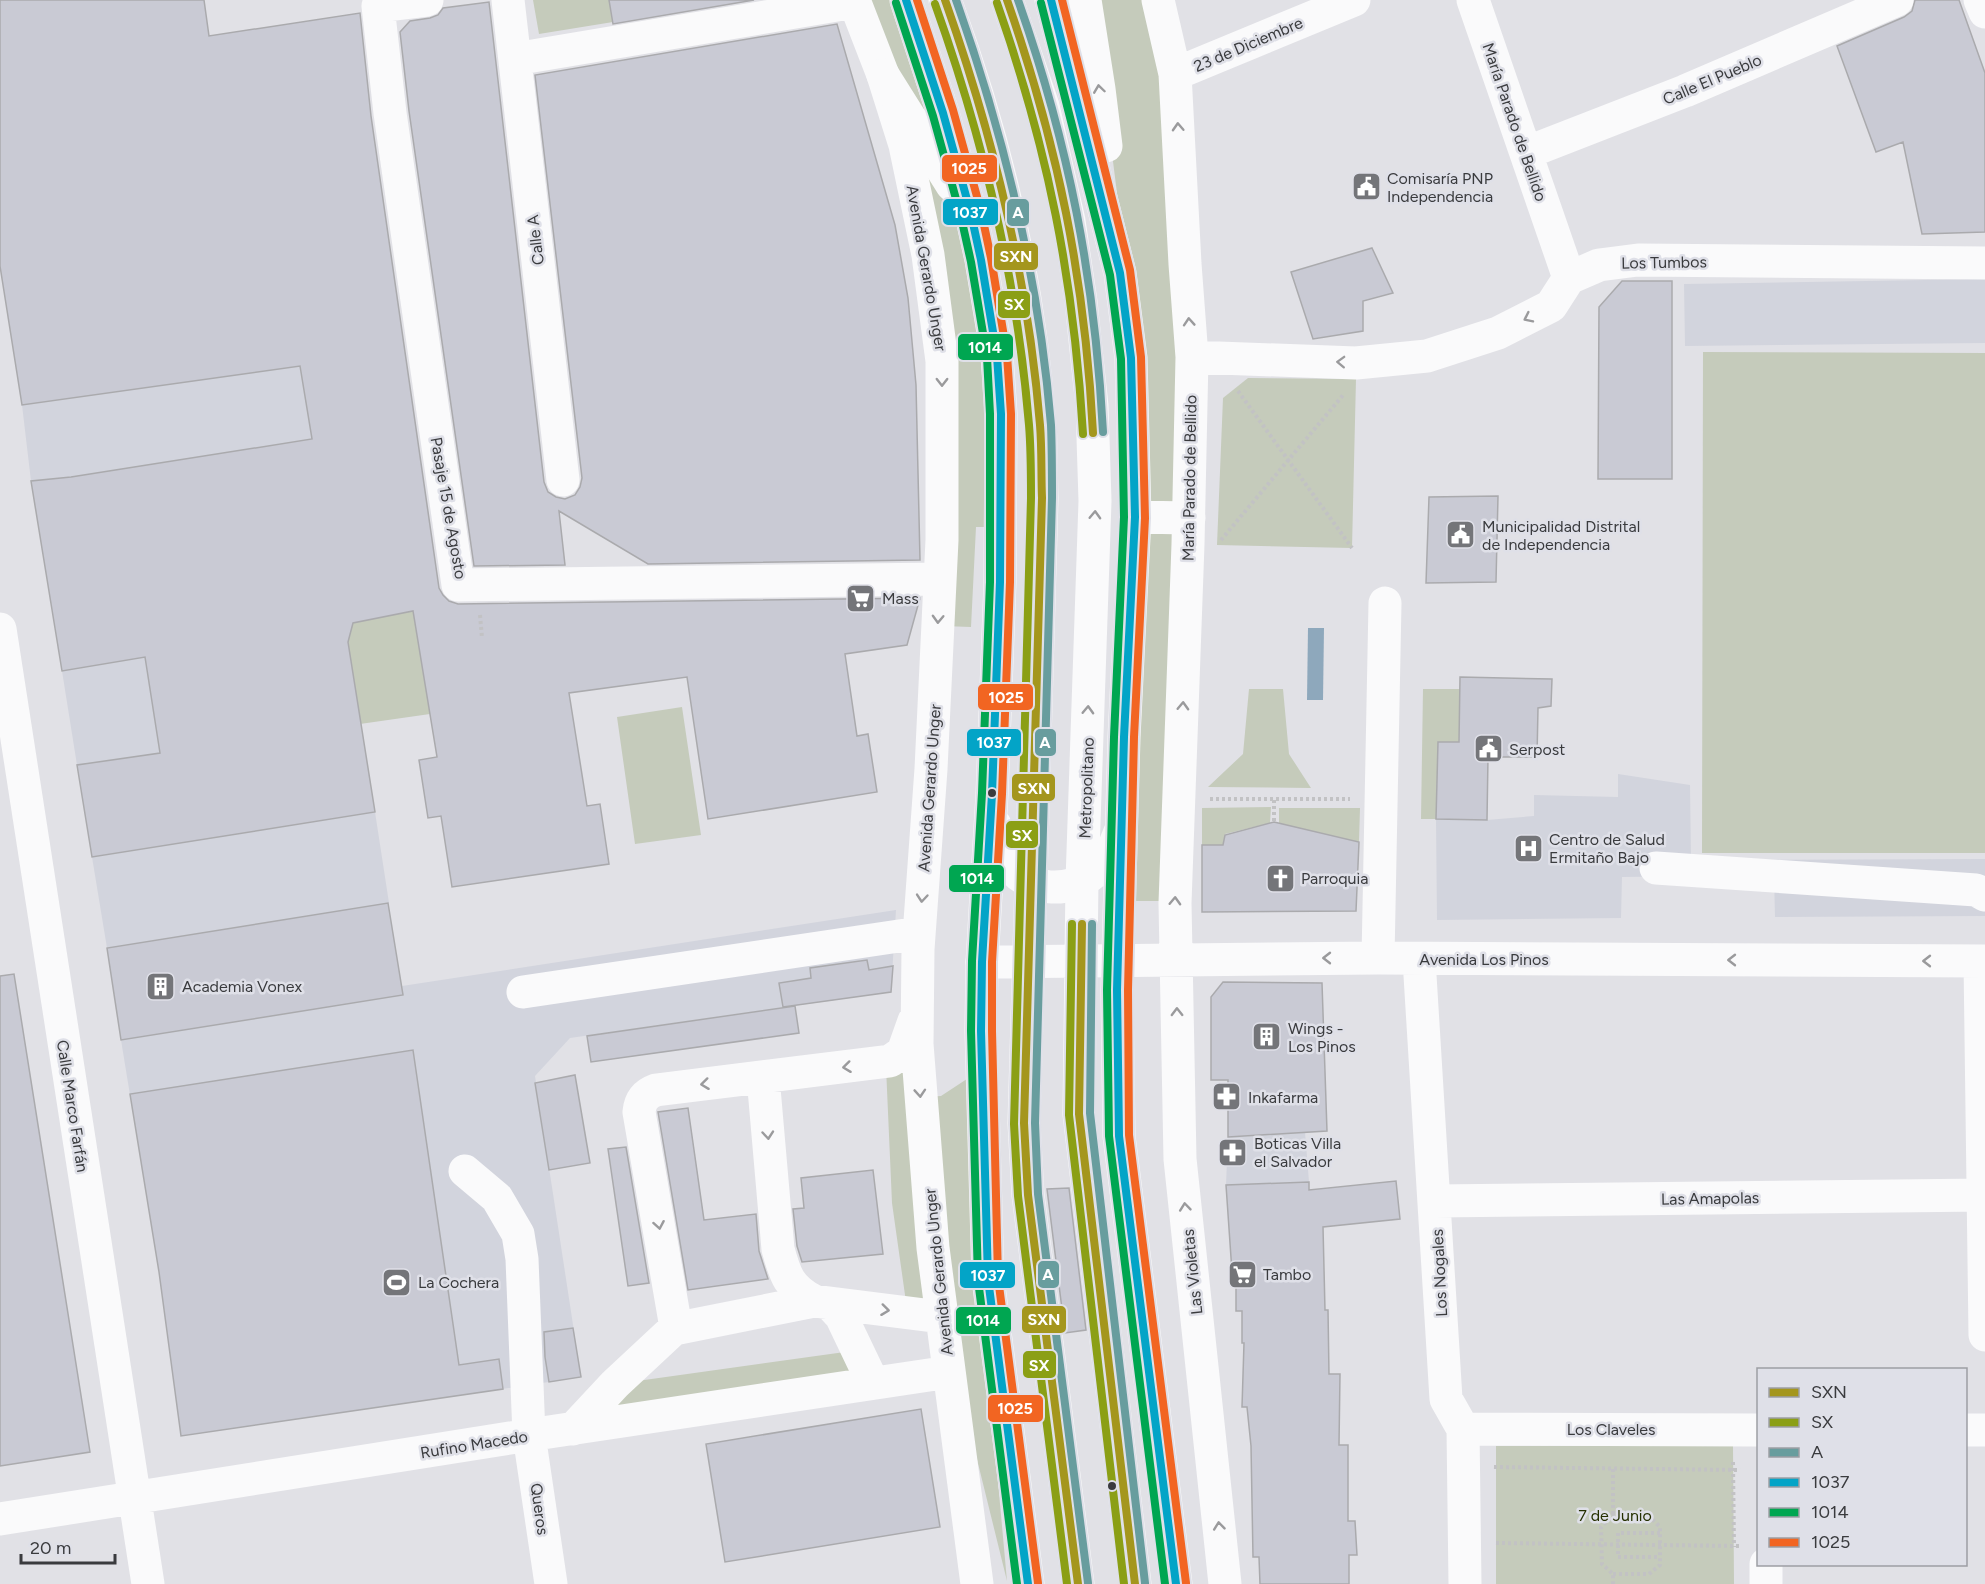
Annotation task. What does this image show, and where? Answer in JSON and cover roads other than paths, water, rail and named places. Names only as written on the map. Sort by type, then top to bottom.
[{"type":"street","name":"Pasaje 15 de Agosto","points":[[426,0],[378,6],[392,125],[458,585],[939,579]]},
{"type":"street","name":"Calle A","points":[[508,0],[563,480]]},
{"type":"street","points":[[906,0],[943,113],[971,214],[997,356],[1001,414],[1000,582],[993,794],[982,962],[981,1031],[988,1279],[1028,1584]]},
{"type":"street","points":[[945,0],[974,82],[1008,207],[1025,296],[1041,428],[1042,498],[1024,1123],[1028,1195],[1078,1584]]},
{"type":"street","name":"Metropolitano","points":[[1007,0],[1043,106],[1069,221],[1082,302],[1092,406],[1095,501],[1082,881],[1079,1098],[1081,1133],[1135,1584]]},
{"type":"street","points":[[1051,0],[1120,273]]},
{"type":"street","points":[[1085,0],[1099,89],[1131,358],[1135,517],[1118,960],[1119,1136],[1176,1584]]},
{"type":"street","name":"María Parado de Bellido","points":[[1158,0],[1175,74],[1192,357],[1189,518],[1175,903],[1176,959]]},
{"type":"street","name":"23 de Diciembre","points":[[1175,74],[1354,0]]},
{"type":"street","name":"María Parado de Bellido","points":[[1473,0],[1569,278]]},
{"type":"street","name":"Calle El Pueblo","points":[[1526,153],[1685,91],[1897,0]]},
{"type":"street","points":[[1980,0],[1985,12]]},
{"type":"street","name":"Avenida Gerardo Unger","points":[[855,1],[883,75],[904,145],[926,244],[942,361],[942,540],[931,769],[919,933],[917,1014],[919,1090],[941,1317],[977,1584]]},
{"type":"street","points":[[514,59],[855,1]]},
{"type":"street","points":[[883,75],[971,214]]},
{"type":"street","name":"Los Tumbos","points":[[1569,278],[1599,265],[1638,260],[1985,263]]},
{"type":"street","points":[[1192,357],[1356,363],[1427,356],[1498,333],[1551,306],[1569,278]]},
{"type":"street","points":[[1135,517],[1189,518]]},
{"type":"street","points":[[1378,958],[1384,603]]},
{"type":"street","name":"Calle Marco Farfán","points":[[0,629],[148,1584]]},
{"type":"street","points":[[993,794],[997,842],[1004,856],[1014,870],[1030,881],[1056,888],[1082,881],[1098,871],[1109,857],[1116,842],[1122,816]]},
{"type":"street","points":[[1656,868],[1976,890],[1985,895]]},
{"type":"street","points":[[523,992],[919,933]]},
{"type":"street","name":"Avenida Los Pinos","points":[[982,962],[1378,958],[1983,961]]},
{"type":"street","name":"Las Violetas","points":[[1176,959],[1180,1159],[1225,1584]]},
{"type":"street","name":"Los Nogales","points":[[1419,959],[1446,1400],[1463,1429],[1465,1584]]},
{"type":"street","points":[[1983,961],[1985,1335]]},
{"type":"street","points":[[674,1329],[675,1322],[639,1112],[640,1104],[649,1093],[656,1090],[890,1061],[903,1052],[917,1014]]},
{"type":"street","points":[[764,1077],[778,1249],[785,1272],[794,1288],[841,1316],[873,1383]]},
{"type":"street","name":"Queros","points":[[465,1171],[497,1198],[518,1234],[522,1259],[529,1435],[551,1584]]},
{"type":"street","name":"Las Amapolas","points":[[1435,1201],[1984,1195]]},
{"type":"street","points":[[573,1429],[615,1384],[674,1329],[821,1302],[941,1317]]},
{"type":"street","name":"Rufino Macedo","points":[[0,1519],[529,1435],[949,1372]]},
{"type":"street","name":"Los Claveles","points":[[1463,1429],[1757,1430]]},
{"type":"street","points":[[1967,1430],[1985,1430]]},
{"type":"street","points":[[1013,1471],[1014,1584]]},
{"type":"street","points":[[1758,1566],[1766,1584]]},
{"type":"water","points":[[1308,628],[1324,628],[1323,700],[1307,700]]},
{"type":"place","name":"Comisaría PNP Independencia","points":[[1366,187]]},
{"type":"place","name":"Municipalidad Distrital de Independencia","points":[[1461,535]]},
{"type":"place","name":"Mass","points":[[861,598]]},
{"type":"place","name":"Serpost","points":[[1488,749]]},
{"type":"place","name":"Centro de Salud Ermitaño Bajo","points":[[1528,848]]},
{"type":"place","name":"Parroquia","points":[[1280,878]]},
{"type":"place","name":"Academia Vonex","points":[[161,986]]},
{"type":"place","name":"Wings - Los Pinos","points":[[1267,1037]]},
{"type":"place","name":"Inkafarma","points":[[1227,1097]]},
{"type":"place","name":"Boticas Villa el Salvador","points":[[1233,1152]]},
{"type":"place","name":"Tambo","points":[[1242,1274]]},
{"type":"place","name":"La Cochera","points":[[397,1282]]},
{"type":"park label","name":"7 de Junio","points":[[1615,1515]]}]
